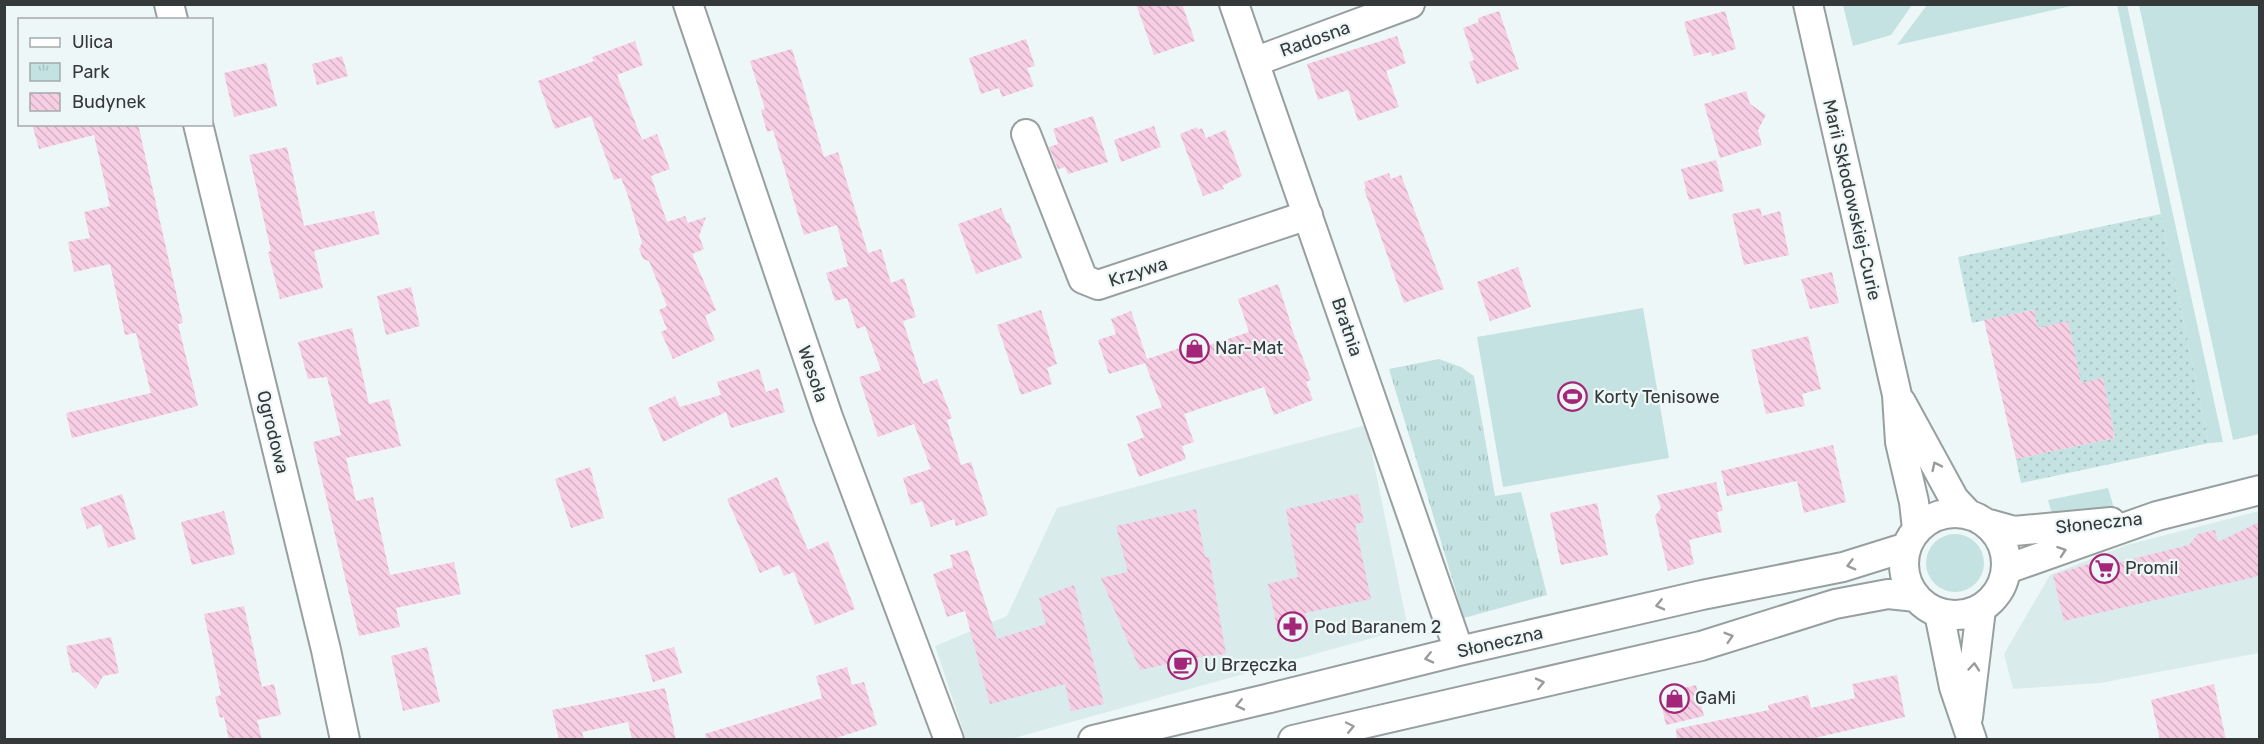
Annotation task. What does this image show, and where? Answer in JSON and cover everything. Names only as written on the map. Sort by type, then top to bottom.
[{"type":"street","name":"Wesoła","points":[[688,4],[828,417],[949,740]]},
{"type":"street","name":"Bratnia","points":[[1234,4],[1459,651]]},
{"type":"street","name":"Radosna","points":[[1254,62],[1410,4]]},
{"type":"street","name":"Marii Skłodowskiej-Curie","points":[[1808,4],[1897,395]]},
{"type":"street","name":"Ogrodowa","points":[[198,126],[326,650],[345,740]]},
{"type":"street","name":"Krzywa","points":[[1026,134],[1083,279],[1098,285],[1308,215]]},
{"type":"street","points":[[1293,740],[1385,730],[1701,646],[1835,604],[1888,594],[1953,615],[1967,614],[1980,609],[1993,599],[2002,585],[2007,569],[2006,553],[2000,537],[1948,489],[1897,395]]},
{"type":"street","points":[[1897,395],[1900,442],[1914,502],[1912,538],[1904,560],[1905,573],[1909,586],[1927,605],[1970,733]]},
{"type":"street","points":[[2157,516],[2259,490]]},
{"type":"street","points":[[1912,538],[1928,521],[1940,514],[1955,512],[1978,519]]},
{"type":"street","name":"Słoneczna","points":[[1978,519],[2013,531],[2157,516]]},
{"type":"street","name":"Słoneczna","points":[[2007,569],[2157,516]]},
{"type":"street","name":"Słoneczna","points":[[1093,740],[1459,651],[1702,595],[1843,567],[1912,538]]},
{"type":"street","points":[[1970,733],[1969,709],[1980,609]]},
{"type":"shaded area","points":[[1366,425],[1408,628],[1007,740],[966,739],[935,646],[1007,616],[1057,508]]},
{"type":"shaded area","points":[[2259,511],[2259,653],[2100,683],[2013,689],[2004,654],[2050,575],[2127,545]]},
{"type":"green space","points":[[1843,4],[1912,5],[1891,35],[1853,46]]},
{"type":"green space","points":[[1927,4],[2076,5],[1897,45]]},
{"type":"green space","points":[[2117,5],[2127,5],[2223,442],[2209,443]]},
{"type":"green space","points":[[2139,5],[2259,5],[2259,434],[2233,440]]},
{"type":"green space","points":[[2161,214],[2209,443],[2021,483],[2016,459],[2115,438],[2103,379],[2081,383],[2068,322],[2038,328],[2033,310],[1972,323],[1958,257]]},
{"type":"green space","name":"Korty Tenisowe","points":[[1643,308],[1669,458],[1503,487],[1477,337]]},
{"type":"green space","points":[[1439,359],[1461,367],[1474,376],[1495,496],[1521,492],[1547,595],[1464,618],[1389,369]]},
{"type":"green space","points":[[2108,488],[2114,508],[2101,513],[2053,518],[2048,500]]},
{"type":"green space","points":[[1955,534],[1966,536],[1979,547],[1984,563],[1982,574],[1971,587],[1955,592],[1944,590],[1931,579],[1926,563],[1928,552],[1939,539]]},
{"type":"building","points":[[1136,4],[1182,4],[1195,41],[1154,55]]},
{"type":"building","points":[[1499,11],[1519,69],[1477,84],[1469,62],[1474,60],[1463,28],[1479,22],[1478,18]]},
{"type":"building","points":[[1725,11],[1736,49],[1712,56],[1711,52],[1694,56],[1684,22]]},
{"type":"building","points":[[1397,36],[1406,63],[1386,71],[1399,107],[1358,121],[1348,90],[1318,100],[1307,64]]},
{"type":"building","points":[[1026,39],[1035,66],[1027,68],[1034,86],[1002,97],[999,88],[981,94],[969,58]]},
{"type":"building","points":[[635,41],[643,65],[617,75],[642,140],[657,134],[670,169],[651,176],[667,222],[685,216],[688,223],[706,217],[699,236],[704,249],[692,254],[716,310],[705,316],[715,340],[673,359],[661,332],[667,329],[659,310],[667,306],[649,261],[643,259],[639,249],[642,243],[621,178],[614,180],[591,116],[555,129],[538,81],[594,61],[592,57]]},
{"type":"building","points":[[792,49],[824,157],[838,152],[868,253],[881,249],[891,283],[904,278],[916,317],[903,321],[923,384],[937,379],[952,418],[947,420],[961,465],[971,462],[988,515],[956,526],[954,519],[931,527],[922,501],[911,505],[903,478],[931,469],[914,424],[878,437],[859,377],[881,370],[865,326],[857,329],[847,298],[835,301],[826,273],[848,266],[837,225],[804,235],[773,130],[767,132],[761,110],[765,109],[750,61]]},
{"type":"building","points":[[342,56],[348,76],[317,85],[312,64]]},
{"type":"building","points":[[266,63],[277,106],[234,117],[224,73]]},
{"type":"building","points":[[1746,91],[1750,104],[1766,115],[1758,130],[1762,145],[1720,158],[1704,104]]},
{"type":"building","points":[[1093,116],[1108,162],[1068,174],[1065,167],[1058,169],[1049,147],[1058,144],[1053,129]]},
{"type":"building","points":[[33,126],[138,126],[183,323],[178,324],[198,406],[72,438],[66,413],[151,393],[136,333],[125,335],[110,264],[74,272],[68,242],[90,238],[84,212],[110,206],[94,135],[39,149]]},
{"type":"building","points":[[1154,126],[1161,147],[1121,162],[1114,140]]},
{"type":"building","points":[[1197,127],[1198,130],[1202,128],[1206,138],[1225,130],[1242,176],[1222,186],[1224,189],[1203,196],[1180,134]]},
{"type":"building","points":[[287,147],[304,226],[374,211],[380,234],[314,251],[323,288],[280,299],[268,252],[271,251],[249,155]]},
{"type":"building","points":[[1716,160],[1724,191],[1689,200],[1681,169]]},
{"type":"building","points":[[1389,173],[1391,179],[1401,175],[1444,289],[1404,303],[1364,189],[1366,188],[1364,182]]},
{"type":"building","points":[[1001,208],[1022,258],[976,274],[958,224]]},
{"type":"building","points":[[1760,208],[1762,216],[1780,211],[1789,255],[1744,265],[1732,214]]},
{"type":"building","points":[[1518,267],[1531,307],[1490,321],[1477,282]]},
{"type":"building","points":[[1832,272],[1839,303],[1810,309],[1801,279]]},
{"type":"building","points":[[1278,284],[1311,380],[1306,382],[1313,400],[1274,415],[1264,387],[1184,414],[1194,442],[1182,446],[1186,459],[1139,477],[1127,444],[1144,437],[1136,416],[1162,407],[1145,363],[1109,374],[1098,340],[1116,334],[1111,319],[1131,311],[1147,359],[1201,341],[1203,347],[1249,332],[1238,299]]},
{"type":"building","points":[[411,287],[420,326],[386,335],[377,296]]},
{"type":"building","points":[[1041,310],[1057,364],[1047,368],[1052,384],[1021,395],[997,325]]},
{"type":"building","points":[[2034,310],[2038,328],[2068,321],[2081,383],[2103,378],[2115,438],[2016,459],[1984,320]]},
{"type":"building","points":[[352,328],[369,404],[389,399],[401,446],[346,458],[356,501],[373,497],[390,575],[454,562],[461,594],[396,608],[400,627],[359,636],[313,442],[341,435],[327,377],[308,379],[298,342]]},
{"type":"building","points":[[1808,336],[1821,389],[1802,394],[1805,406],[1766,414],[1751,350]]},
{"type":"building","points":[[759,369],[766,392],[778,388],[785,412],[731,428],[726,412],[663,442],[648,408],[675,396],[680,407],[721,395],[717,382]]},
{"type":"building","points":[[1833,445],[1846,502],[1804,513],[1797,481],[1727,496],[1721,471]]},
{"type":"building","points":[[590,467],[604,518],[571,528],[555,479]]},
{"type":"building","points":[[777,477],[808,550],[828,541],[855,609],[815,625],[794,572],[784,576],[779,565],[760,573],[727,499]]},
{"type":"building","points":[[1716,482],[1723,511],[1717,512],[1722,532],[1689,540],[1694,564],[1668,571],[1655,516],[1661,508],[1657,495]]},
{"type":"building","points":[[122,494],[136,539],[108,548],[101,524],[87,529],[80,508]]},
{"type":"building","points":[[1358,494],[1364,522],[1355,524],[1371,599],[1305,613],[1309,631],[1279,637],[1268,584],[1298,577],[1286,509]]},
{"type":"building","points":[[1597,503],[1608,555],[1561,565],[1550,513]]},
{"type":"building","points":[[1196,509],[1205,557],[1209,557],[1226,654],[1199,657],[1140,670],[1101,578],[1128,572],[1116,526]]},
{"type":"building","points":[[224,511],[235,554],[192,565],[181,522]]},
{"type":"building","points":[[2259,522],[2259,576],[2064,621],[2053,575],[2098,561],[2109,566],[2189,545],[2198,534],[2215,530],[2218,542]]},
{"type":"building","points":[[968,550],[997,639],[1046,624],[1039,598],[1074,585],[1104,704],[1071,711],[1065,684],[990,704],[965,611],[947,617],[933,574],[953,567],[950,555]]},
{"type":"building","points":[[244,606],[262,687],[274,684],[281,715],[257,720],[262,740],[229,740],[224,717],[220,718],[215,697],[221,695],[204,614]]},
{"type":"building","points":[[111,637],[119,673],[103,676],[96,689],[78,672],[72,673],[66,646]]},
{"type":"building","points":[[427,647],[440,702],[403,711],[391,656]]},
{"type":"building","points":[[674,647],[682,673],[653,682],[645,655]]},
{"type":"building","points":[[847,667],[852,685],[864,682],[877,725],[830,740],[706,740],[705,734],[822,698],[816,676]]},
{"type":"building","points":[[1897,675],[1905,717],[1806,740],[1677,740],[1676,729],[1769,710],[1768,705],[1808,695],[1811,708],[1855,698],[1852,684]]},
{"type":"building","points":[[2214,684],[2226,740],[2160,740],[2151,700]]},
{"type":"building","points":[[1696,685],[1704,716],[1666,725],[1659,694]]},
{"type":"building","points":[[665,688],[676,740],[632,740],[628,722],[582,732],[584,740],[559,740],[552,710]]},
{"type":"place","name":"Nar-Mat","points":[[1194,348]]},
{"type":"place","name":"Korty Tenisowe","points":[[1573,397]]},
{"type":"place","name":"Promil","points":[[2104,568]]},
{"type":"place","name":"Pod Baranem 2","points":[[1293,627]]},
{"type":"place","name":"U Brzęczka","points":[[1183,665]]},
{"type":"place","name":"GaMi","points":[[1674,698]]}]
